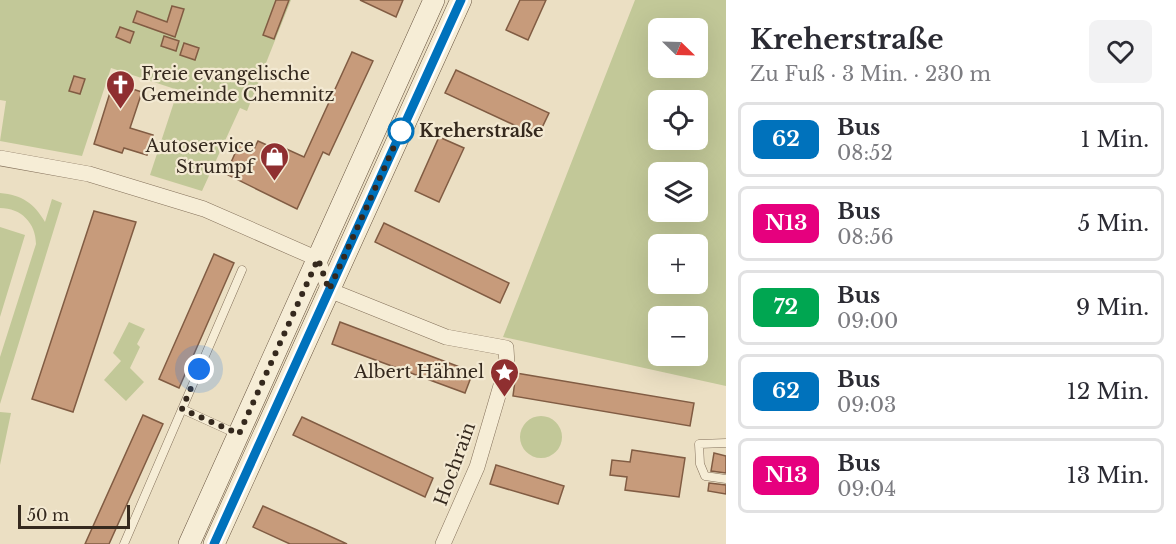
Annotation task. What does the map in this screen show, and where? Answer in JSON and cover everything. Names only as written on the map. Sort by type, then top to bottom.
[{"type":"street","points":[[189,544],[434,0]]},
{"type":"street","points":[[213,544],[461,0]]},
{"type":"street","points":[[0,158],[89,174],[204,209],[260,231],[318,259],[329,290]]},
{"type":"street","name":"Hochrain","points":[[329,290],[446,337],[506,348],[508,358],[499,395],[471,484],[444,544]]},
{"type":"lane","points":[[124,544],[243,270]]},
{"type":"lane","points":[[182,409],[239,434]]},
{"type":"lane","points":[[726,443],[699,444],[700,464],[705,476],[726,479]]},
{"type":"green space","points":[[0,0],[291,0],[247,111],[240,108],[202,191],[150,175],[178,90],[111,68],[82,156],[0,141],[6,101],[0,100]]},
{"type":"green space","points":[[635,0],[726,0],[726,386],[503,337]]},
{"type":"green space","points":[[0,193],[27,201],[45,222],[52,199],[62,203],[0,404],[0,357],[36,244],[33,230],[26,218],[14,211],[0,208]]},
{"type":"green space","points":[[0,227],[25,235],[0,317]]},
{"type":"green space","points":[[129,322],[145,329],[137,344],[140,347],[130,368],[144,382],[126,401],[104,380],[121,361],[113,353]]},
{"type":"green space","points":[[0,412],[11,413],[0,465]]},
{"type":"green space","points":[[541,416],[556,422],[562,437],[556,452],[541,458],[526,452],[520,437],[526,422]]},
{"type":"building","points":[[276,0],[289,0],[274,39],[263,35]]},
{"type":"building","points":[[360,0],[403,0],[396,17]]},
{"type":"building","points":[[520,0],[546,0],[528,40],[506,30]]},
{"type":"building","points":[[172,6],[184,9],[175,37],[133,22],[137,11],[167,22]]},
{"type":"building","points":[[120,27],[134,32],[130,43],[116,37]]},
{"type":"building","points":[[164,36],[179,41],[176,51],[161,46]]},
{"type":"building","points":[[184,43],[199,48],[195,60],[180,55]]},
{"type":"building","points":[[352,52],[373,61],[329,155],[323,152],[297,209],[226,174],[240,142],[254,149],[258,141],[280,151],[282,147],[304,157]]},
{"type":"building","points":[[456,70],[549,113],[538,136],[445,93]]},
{"type":"building","points":[[74,76],[85,79],[80,94],[69,91]]},
{"type":"building","name":"Freie evangelische Gemeinde Chemnitz","points":[[113,83],[142,92],[130,128],[153,135],[147,155],[124,148],[122,153],[94,144]]},
{"type":"building","points":[[439,137],[464,148],[439,202],[415,191]]},
{"type":"building","points":[[94,211],[136,222],[73,412],[32,399]]},
{"type":"building","points":[[384,223],[509,283],[500,303],[375,242]]},
{"type":"building","points":[[214,254],[234,263],[179,388],[159,379]]},
{"type":"building","points":[[340,322],[473,372],[465,393],[332,344]]},
{"type":"building","points":[[516,373],[694,403],[690,426],[513,396]]},
{"type":"building","points":[[143,415],[163,424],[109,544],[85,544]]},
{"type":"building","points":[[302,417],[433,478],[425,497],[293,435]]},
{"type":"building","points":[[632,450],[685,458],[679,497],[625,490],[627,477],[610,475],[612,460],[630,462]]},
{"type":"building","points":[[714,453],[726,456],[726,473],[711,471]]},
{"type":"building","points":[[496,465],[564,486],[558,504],[490,484]]},
{"type":"building","points":[[709,483],[726,485],[726,494],[708,491]]},
{"type":"building","points":[[263,506],[347,544],[290,544],[253,527]]},
{"type":"bus line","name":"62","points":[[214,544],[461,0]]},
{"type":"place","name":"Freie evangelische Gemeinde Chemnitz","points":[[120,110]]},
{"type":"place","name":"Kreherstraße","points":[[401,131]]},
{"type":"place","name":"Autoservice Strumpf","points":[[275,182]]},
{"type":"place","name":"Albert Hähnel","points":[[505,398]]},
{"type":"route","points":[[199,369],[182,409],[239,434],[318,259],[329,290],[402,129],[401,131]]}]
